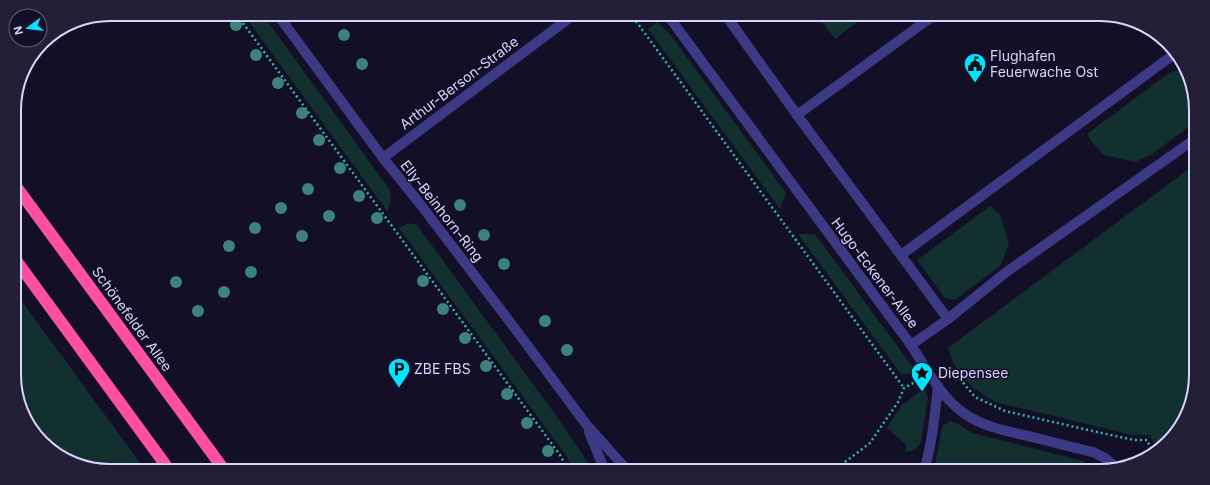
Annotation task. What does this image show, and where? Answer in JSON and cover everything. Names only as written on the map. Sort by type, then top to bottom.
[{"type":"highway","name":"Schönefelder Allee","points":[[21,193],[220,464]]},
{"type":"highway","points":[[21,267],[165,464]]},
{"type":"street","name":"Elly-Beinhorn-Ring","points":[[282,21],[383,158],[417,200],[586,424],[622,464]]},
{"type":"street","name":"Arthur-Berson-Straße","points":[[383,158],[565,21]]},
{"type":"street","name":"Hugo-Eckener-Allee","points":[[672,21],[911,345],[938,386],[951,401],[964,413],[980,423],[1093,452],[1111,463]]},
{"type":"street","points":[[730,21],[797,115],[948,319]]},
{"type":"street","points":[[797,115],[926,21]]},
{"type":"street","points":[[901,255],[1171,56]]},
{"type":"street","points":[[911,345],[948,319],[1006,273],[1189,143]]},
{"type":"street","points":[[926,464],[935,422],[938,386]]},
{"type":"street","name":"Elly-Beinhorn-Ring","points":[[586,424],[602,464]]},
{"type":"path","points":[[241,21],[560,455],[565,464]]},
{"type":"path","points":[[636,21],[904,388]]},
{"type":"path","points":[[842,464],[870,443],[898,402],[904,388],[944,369],[951,368],[975,397],[1005,411],[1127,439],[1147,440],[1151,448]]},
{"type":"green space","points":[[248,21],[267,21],[390,190],[391,201],[387,211]]},
{"type":"green space","points":[[821,21],[859,21],[835,39]]},
{"type":"green space","points":[[657,22],[670,34],[786,193],[780,209],[648,29]]},
{"type":"green space","points":[[1179,69],[1182,76],[1188,98],[1189,126],[1151,155],[1135,162],[1104,155],[1091,141],[1087,134],[1169,73]]},
{"type":"green space","points":[[1189,169],[1188,387],[1180,415],[1171,429],[1154,446],[1150,435],[1132,435],[995,402],[973,388],[964,378],[953,363],[948,348]]},
{"type":"green space","points":[[990,206],[1000,215],[1009,245],[1000,266],[955,300],[945,298],[917,260]]},
{"type":"green space","points":[[408,223],[417,225],[560,421],[589,464],[571,464],[399,228]]},
{"type":"green space","points":[[798,234],[815,234],[917,373],[901,374]]},
{"type":"green space","points":[[21,300],[141,464],[104,464],[70,455],[51,442],[36,425],[26,404],[21,381]]},
{"type":"green space","points":[[925,388],[928,398],[921,442],[914,449],[905,452],[906,445],[887,428],[902,405]]},
{"type":"green space","points":[[950,421],[960,425],[972,433],[1083,461],[1087,464],[935,464],[942,427]]},
{"type":"place","name":"Flughafen Feuerwache Ost","points":[[975,84]]},
{"type":"place","name":"ZBE FBS","points":[[399,388]]},
{"type":"place","name":"Diepensee","points":[[922,392]]}]
